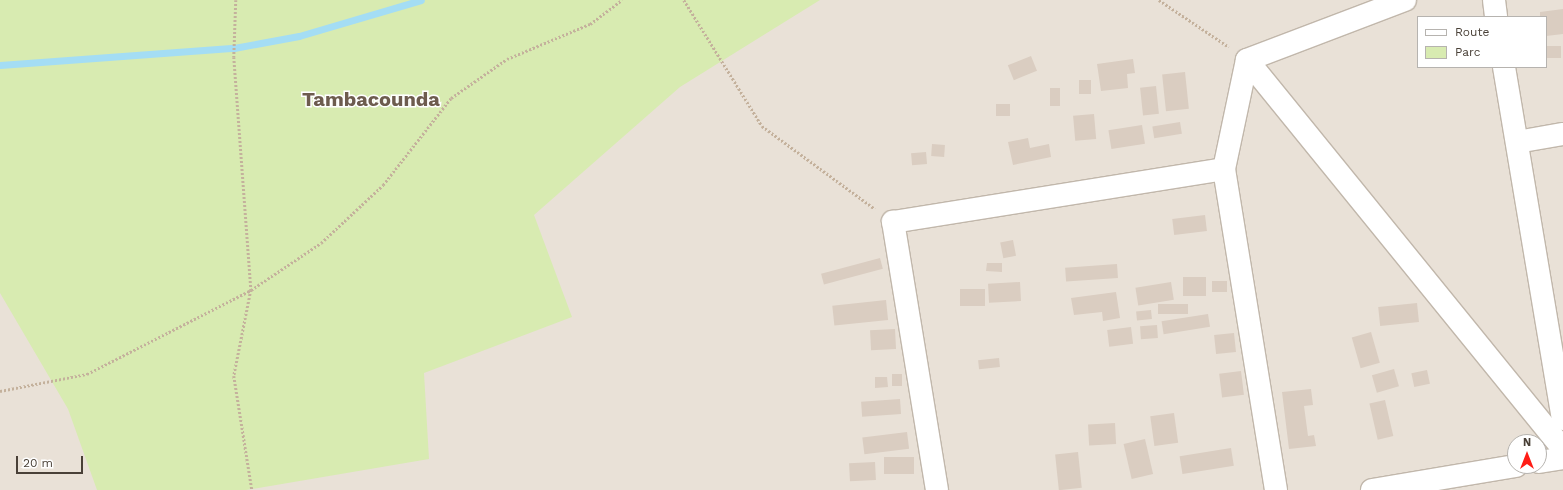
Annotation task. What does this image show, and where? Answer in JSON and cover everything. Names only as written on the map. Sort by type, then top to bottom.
[{"type":"street","points":[[1247,60],[1405,0]]},
{"type":"street","points":[[1494,0],[1496,16]]},
{"type":"street","points":[[1247,60],[1224,169],[1276,490]]},
{"type":"street","points":[[1247,60],[1563,449]]},
{"type":"street","points":[[1504,68],[1563,419]]},
{"type":"street","points":[[1517,142],[1563,134]]},
{"type":"street","points":[[937,490],[893,222],[1224,169]]},
{"type":"street","points":[[1547,461],[1563,458]]},
{"type":"street","points":[[1372,490],[1507,468]]},
{"type":"path","points":[[236,0],[234,57],[251,290],[234,376],[252,490]]},
{"type":"path","points":[[0,391],[87,374],[251,290],[321,243],[383,185],[451,98],[507,59],[590,24],[622,0]]},
{"type":"path","points":[[684,0],[762,126],[893,222]]},
{"type":"path","points":[[1159,0],[1247,60]]},
{"type":"shaded area","points":[[0,0],[1563,0],[1563,490],[0,490]]},
{"type":"green space","points":[[0,0],[820,0],[680,87],[534,215],[572,317],[424,373],[429,459],[246,490],[97,490],[68,409],[0,293]]},
{"type":"building","points":[[1563,9],[1563,34],[1547,36],[1547,16],[1540,16],[1540,12]]},
{"type":"building","points":[[1547,46],[1561,46],[1561,58],[1547,58]]},
{"type":"building","points":[[1031,56],[1037,71],[1014,80],[1008,65]]},
{"type":"building","points":[[1133,59],[1135,73],[1127,74],[1128,88],[1101,91],[1097,64]]},
{"type":"building","points":[[1185,72],[1189,109],[1166,111],[1162,74]]},
{"type":"building","points":[[1079,80],[1091,80],[1091,94],[1079,94]]},
{"type":"building","points":[[1156,86],[1159,114],[1143,116],[1140,88]]},
{"type":"building","points":[[1050,88],[1060,88],[1060,106],[1050,106]]},
{"type":"building","points":[[996,104],[1010,104],[1010,116],[996,116]]},
{"type":"building","points":[[1094,114],[1096,139],[1075,141],[1073,116]]},
{"type":"building","points":[[1180,122],[1182,134],[1154,138],[1152,126]]},
{"type":"building","points":[[1142,125],[1145,144],[1111,149],[1108,130]]},
{"type":"building","points":[[1028,138],[1030,148],[1049,144],[1051,157],[1013,165],[1008,142]]},
{"type":"building","points":[[932,144],[945,145],[944,157],[931,156]]},
{"type":"building","points":[[926,152],[927,164],[912,165],[911,153]]},
{"type":"building","points":[[1205,215],[1207,231],[1174,235],[1172,219]]},
{"type":"building","points":[[1013,240],[1016,256],[1003,258],[1000,242]]},
{"type":"building","points":[[880,258],[883,269],[824,284],[821,274]]},
{"type":"building","points":[[987,263],[1002,263],[1002,272],[986,271]]},
{"type":"building","points":[[1117,264],[1118,278],[1066,282],[1065,268]]},
{"type":"building","points":[[1183,277],[1206,277],[1206,296],[1183,296]]},
{"type":"building","points":[[1212,281],[1227,281],[1227,292],[1212,292]]},
{"type":"building","points":[[1020,282],[1021,301],[989,303],[988,284]]},
{"type":"building","points":[[1171,282],[1174,300],[1138,305],[1135,288]]},
{"type":"building","points":[[960,289],[985,289],[985,306],[960,306]]},
{"type":"building","points":[[1116,292],[1120,318],[1103,321],[1102,312],[1074,315],[1071,298]]},
{"type":"building","points":[[886,300],[888,320],[834,326],[832,306]]},
{"type":"building","points":[[1417,303],[1419,322],[1380,326],[1378,307]]},
{"type":"building","points":[[1158,304],[1188,304],[1188,314],[1158,314]]},
{"type":"building","points":[[1151,310],[1152,319],[1137,321],[1136,312]]},
{"type":"building","points":[[1208,314],[1210,327],[1164,334],[1162,321]]},
{"type":"building","points":[[1157,325],[1158,338],[1141,339],[1140,326]]},
{"type":"building","points":[[1131,327],[1133,344],[1109,347],[1107,330]]},
{"type":"building","points":[[895,329],[896,349],[871,350],[870,330]]},
{"type":"building","points":[[1371,332],[1380,363],[1361,368],[1352,338]]},
{"type":"building","points":[[1234,333],[1236,352],[1216,354],[1214,335]]},
{"type":"building","points":[[999,358],[1000,367],[979,369],[978,360]]},
{"type":"building","points":[[1394,369],[1399,386],[1377,393],[1372,375]]},
{"type":"building","points":[[1427,370],[1430,384],[1414,387],[1411,373]]},
{"type":"building","points":[[1241,371],[1244,395],[1222,398],[1219,374]]},
{"type":"building","points":[[892,374],[902,374],[902,386],[892,386]]},
{"type":"building","points":[[875,377],[887,377],[888,387],[875,388]]},
{"type":"building","points":[[1311,389],[1313,405],[1304,406],[1308,436],[1314,435],[1316,446],[1289,449],[1282,392]]},
{"type":"building","points":[[900,399],[901,414],[862,417],[861,402]]},
{"type":"building","points":[[1385,400],[1393,436],[1378,440],[1369,404]]},
{"type":"building","points":[[1174,413],[1178,443],[1154,446],[1150,416]]},
{"type":"building","points":[[1115,423],[1116,444],[1089,445],[1088,424]]},
{"type":"building","points":[[907,432],[909,449],[864,454],[862,437]]},
{"type":"building","points":[[1145,439],[1153,474],[1132,479],[1124,444]]},
{"type":"building","points":[[1231,448],[1234,466],[1182,474],[1180,456]]},
{"type":"building","points":[[1078,452],[1082,488],[1059,490],[1055,454]]},
{"type":"building","points":[[884,457],[914,457],[914,474],[884,474]]},
{"type":"building","points":[[875,462],[876,480],[850,481],[849,463]]},
{"type":"waterway","points":[[0,65],[234,48],[299,36],[421,0]]},
{"type":"district","name":"Tambacounda","points":[[371,99]]}]
